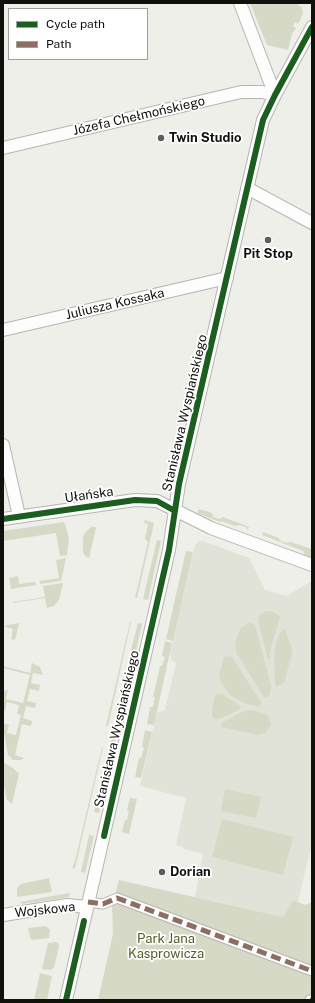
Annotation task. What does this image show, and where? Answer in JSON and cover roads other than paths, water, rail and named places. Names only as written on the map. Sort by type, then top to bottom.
[{"type":"street","points":[[240,3],[275,95]]},
{"type":"street","name":"Stanisława Wyspiańskiego","points":[[66,1000],[167,557],[179,484],[263,120],[312,27]]},
{"type":"street","name":"Józefa Chełmońskiego","points":[[3,148],[241,92],[262,92],[275,95]]},
{"type":"street","points":[[247,188],[312,223]]},
{"type":"street","name":"Juliusza Kossaka","points":[[3,330],[227,278]]},
{"type":"street","points":[[3,445],[19,516]]},
{"type":"street","name":"Ułańska","points":[[3,519],[135,500],[157,501],[211,528],[312,565]]},
{"type":"street","points":[[88,904],[103,904],[117,898],[312,971]]},
{"type":"street","name":"Wojskowa","points":[[3,915],[67,905],[88,904]]},
{"type":"place","name":"Twin Studio","points":[[161,138]]},
{"type":"place","name":"Pit Stop","points":[[268,240]]},
{"type":"place","name":"Dorian","points":[[162,872]]},
{"type":"park label","name":"Park Jana Kasprowicza","points":[[166,946]]}]
